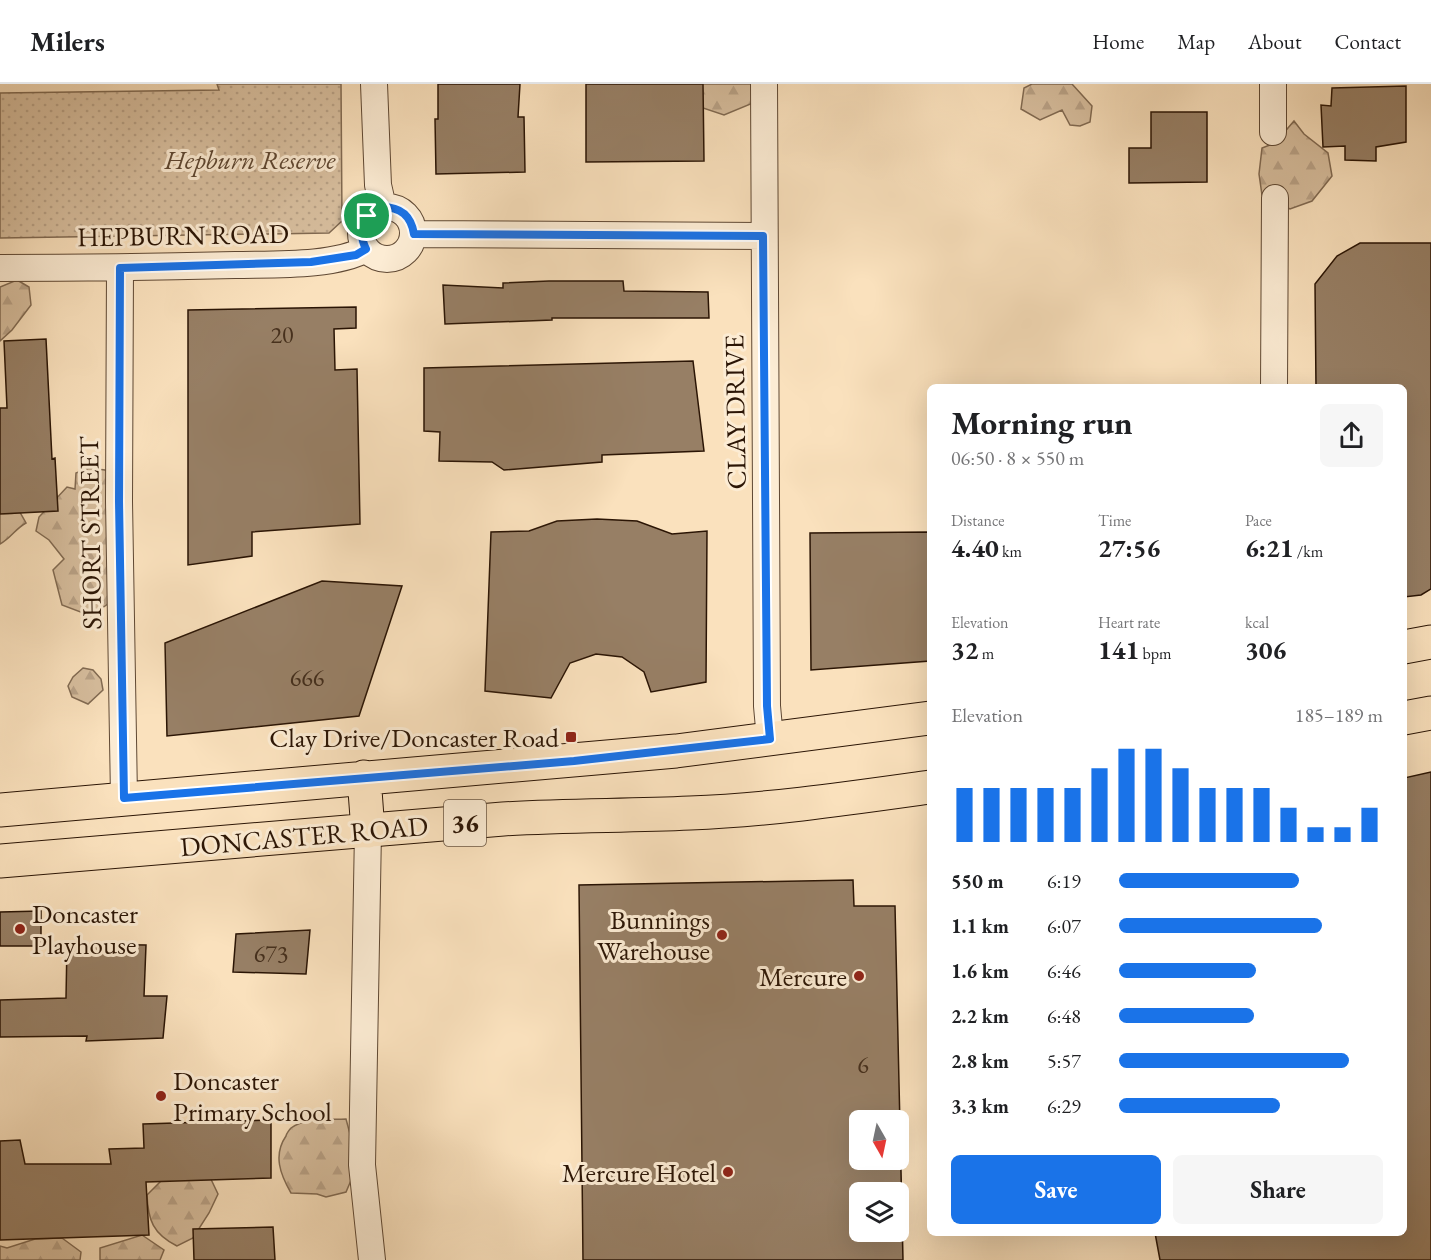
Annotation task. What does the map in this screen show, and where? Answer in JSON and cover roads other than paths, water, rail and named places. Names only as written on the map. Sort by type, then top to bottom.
[{"type":"main road","points":[[1407,646],[1431,642]]},
{"type":"main road","points":[[1407,717],[1431,713]]},
{"type":"main road","name":"DONCASTER ROAD","points":[[0,810],[364,777],[585,760],[927,718]]},
{"type":"main road","points":[[364,777],[368,831]]},
{"type":"main road","name":"DONCASTER ROAD","points":[[0,861],[563,815],[712,812],[927,787]]},
{"type":"street","points":[[374,84],[378,185],[382,207]]},
{"type":"street","name":"CLAY DRIVE","points":[[764,84],[767,706],[770,739]]},
{"type":"street","points":[[1273,84],[1273,132]]},
{"type":"street","points":[[1274,384],[1275,198]]},
{"type":"street","points":[[382,207],[401,210],[408,217],[414,234],[407,251],[400,257],[390,260],[372,255],[366,249],[361,232],[363,223],[374,210],[382,207]]},
{"type":"street","points":[[414,234],[763,236]]},
{"type":"street","name":"HEPBURN ROAD","points":[[0,268],[120,268],[311,262],[356,255],[366,249]]},
{"type":"street","name":"SHORT STREET","points":[[120,268],[119,501],[124,798]]},
{"type":"street","points":[[368,831],[362,1165],[372,1260]]},
{"type":"place","name":"Clay Drive/Doncaster Road","points":[[571,737]]},
{"type":"place","name":"Doncaster Playhouse","points":[[20,929]]},
{"type":"place","name":"Bunnings Warehouse","points":[[722,935]]},
{"type":"place","name":"Mercure","points":[[859,976]]},
{"type":"place","name":"Doncaster Primary School","points":[[161,1096]]},
{"type":"place","name":"Mercure Hotel","points":[[728,1172]]},
{"type":"park label","name":"Hepburn Reserve","points":[[250,159]]}]
